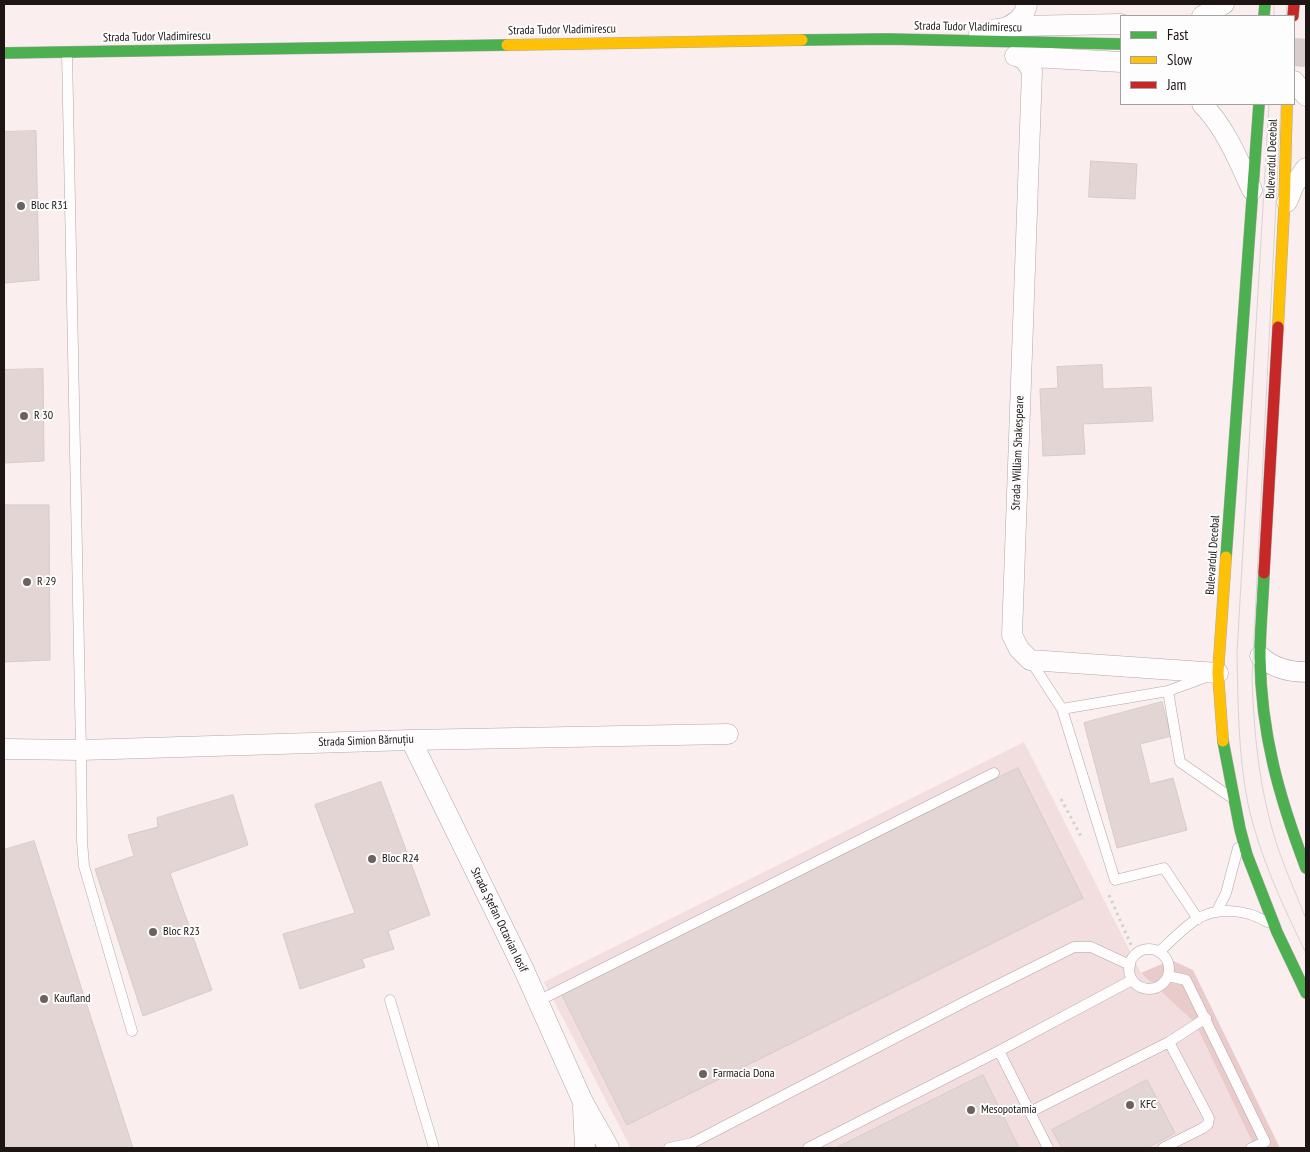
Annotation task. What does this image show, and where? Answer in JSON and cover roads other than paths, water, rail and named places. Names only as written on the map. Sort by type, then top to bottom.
[{"type":"main road","name":"Strada Tudor Vladimirescu","points":[[4,53],[848,40],[969,40],[1120,44]]},
{"type":"main road","name":"Bulevardul Decebal","points":[[1259,105],[1218,672],[1222,736],[1246,855],[1277,932],[1306,993]]},
{"type":"main road","name":"Bulevardul Decebal","points":[[1287,105],[1284,211],[1260,656],[1261,691],[1274,774],[1284,809],[1306,868]]},
{"type":"street","points":[[1027,4],[1034,19],[1042,26]]},
{"type":"street","points":[[1007,27],[1020,19],[1027,4]]},
{"type":"street","points":[[1204,15],[1224,4]]},
{"type":"street","points":[[1301,4],[1306,9]]},
{"type":"street","points":[[969,40],[987,31],[1007,27],[1120,24]]},
{"type":"street","points":[[969,40],[986,50],[1019,57],[1120,62]]},
{"type":"street","name":"Strada William Shakespeare","points":[[1019,57],[1025,60],[1032,71],[1012,635],[1019,649],[1030,660]]},
{"type":"street","points":[[1295,76],[1306,96]]},
{"type":"street","points":[[1203,105],[1214,118],[1225,136],[1253,192]]},
{"type":"street","points":[[1284,211],[1294,185],[1306,168]]},
{"type":"street","points":[[1260,656],[1273,666],[1302,672]]},
{"type":"street","points":[[1030,660],[1218,672]]},
{"type":"street","points":[[1261,691],[1275,682],[1302,672]]},
{"type":"street","name":"Strada Simion Bărnuțiu","points":[[4,749],[81,750],[411,740],[728,734]]},
{"type":"street","name":"Strada Ștefan Octavian Iosif","points":[[411,740],[538,1001],[583,1102],[609,1148]]},
{"type":"street","name":"Strada Ștefan Octavian Iosif","points":[[583,1102],[585,1148]]},
{"type":"lane","points":[[67,52],[82,841],[84,866],[132,1031]]},
{"type":"lane","points":[[1030,660],[1062,709],[1116,880],[1164,868],[1198,919]]},
{"type":"lane","points":[[1062,709],[1168,691],[1218,672]]},
{"type":"lane","points":[[1168,691],[1180,762],[1234,799]]},
{"type":"lane","points":[[538,1001],[994,772]]},
{"type":"lane","points":[[1217,911],[1226,893],[1240,832]]},
{"type":"lane","points":[[1159,952],[1198,919],[1217,911],[1241,912],[1257,916],[1267,922],[1277,932]]},
{"type":"lane","points":[[669,1148],[691,1146],[972,998],[1074,947],[1091,947],[1130,965]]},
{"type":"lane","points":[[1147,949],[1159,952],[1165,956],[1170,969],[1165,982],[1153,989],[1140,987],[1132,980],[1130,965],[1136,954],[1141,951],[1147,949]]},
{"type":"lane","points":[[1168,976],[1186,980],[1206,1018],[1265,1142],[1251,1148]]},
{"type":"lane","points":[[808,1148],[999,1051],[1132,980]]},
{"type":"lane","points":[[390,1000],[434,1148]]},
{"type":"lane","points":[[1030,1112],[1169,1042],[1206,1018]]},
{"type":"lane","points":[[1163,1148],[1203,1128],[1208,1124],[1209,1118],[1169,1042]]},
{"type":"lane","points":[[999,1051],[1048,1148]]},
{"type":"tunnel","points":[[1295,52],[1306,53]]},
{"type":"tram line","points":[[1274,4],[1274,15]]},
{"type":"tram line","points":[[1286,15],[1287,4]]},
{"type":"tram line","points":[[1269,105],[1237,652],[1238,709],[1242,766],[1248,804],[1258,842],[1306,953]]},
{"type":"tram line","points":[[1281,105],[1252,678],[1256,744],[1267,809],[1279,851],[1306,919]]},
{"type":"place","name":"Bloc R31","points":[[21,206]]},
{"type":"place","name":"R 30","points":[[24,416]]},
{"type":"place","name":"R 29","points":[[27,582]]},
{"type":"place","name":"Bloc R24","points":[[372,859]]},
{"type":"place","name":"Bloc R23","points":[[153,932]]},
{"type":"place","name":"Kaufland","points":[[44,999]]},
{"type":"place","name":"Farmacia Dona","points":[[703,1074]]},
{"type":"place","name":"KFC","points":[[1130,1105]]},
{"type":"place","name":"Mesopotamia","points":[[971,1110]]}]
